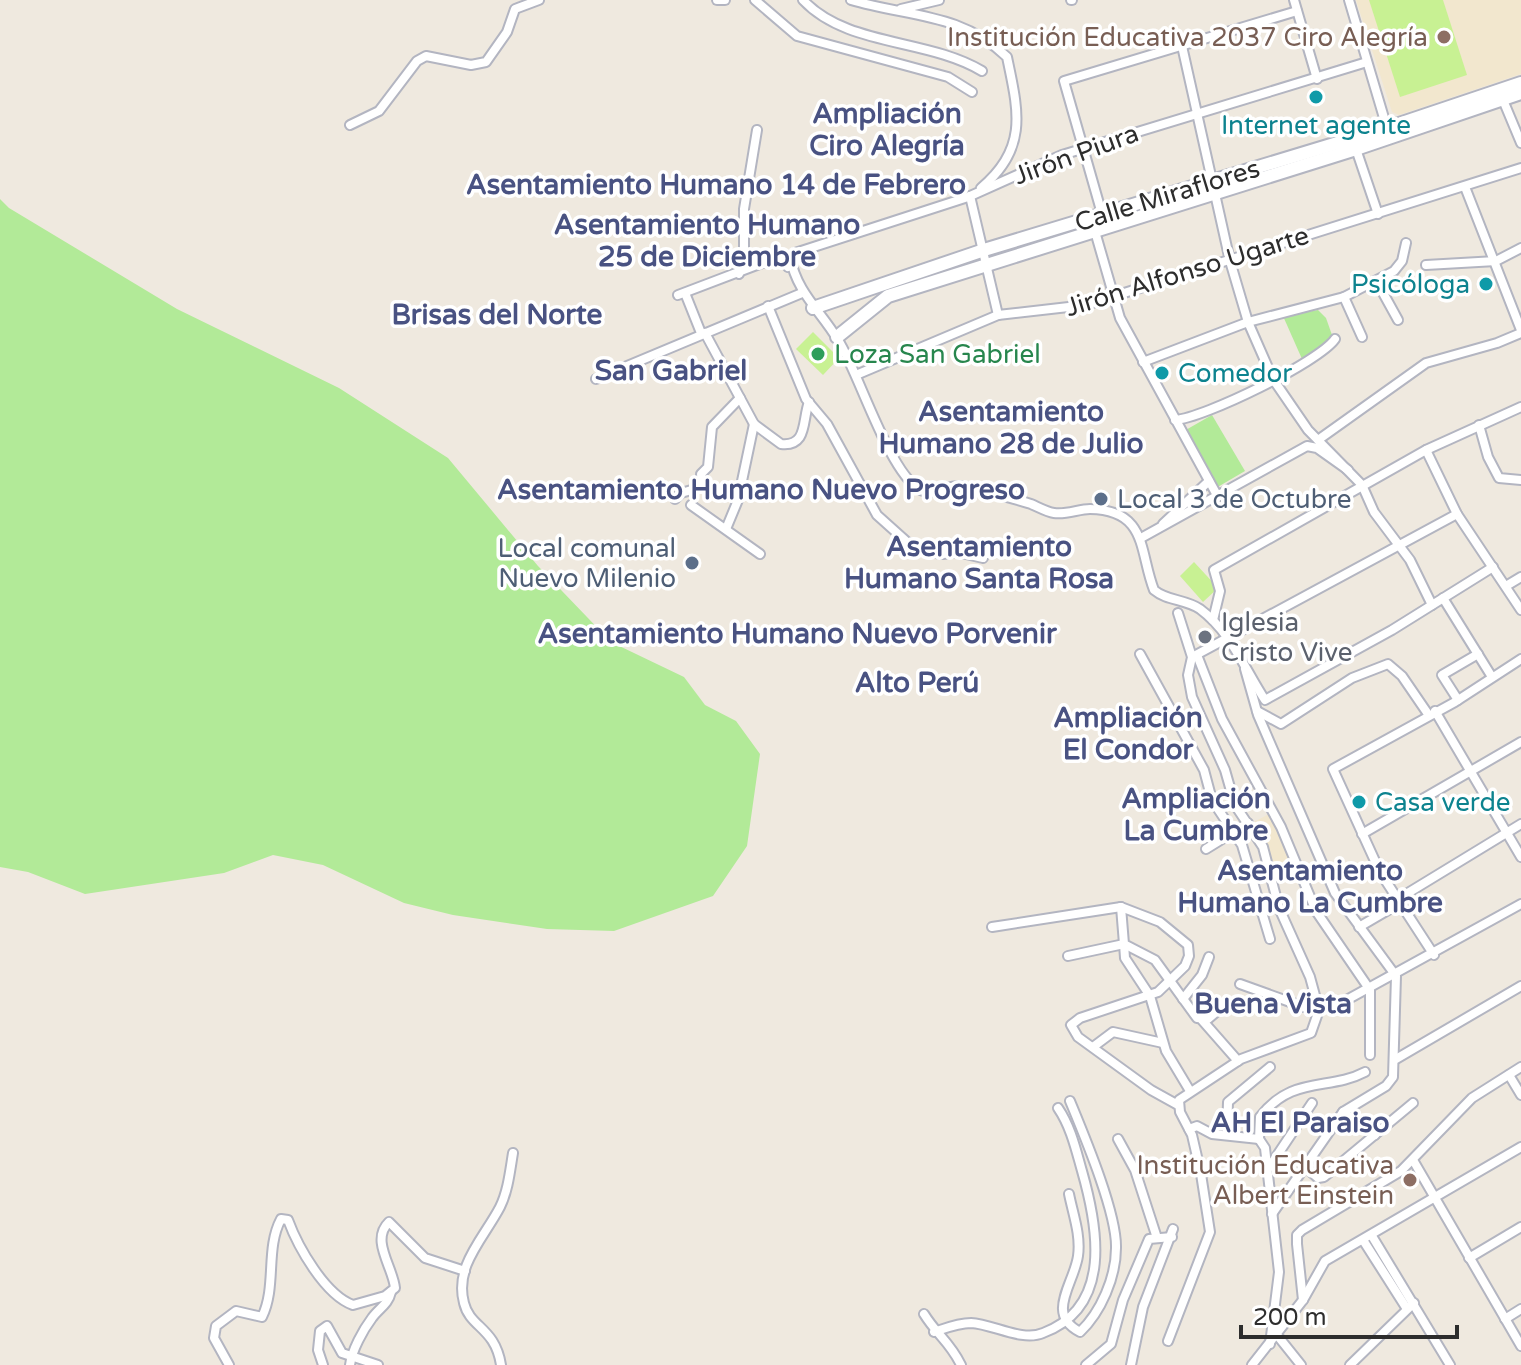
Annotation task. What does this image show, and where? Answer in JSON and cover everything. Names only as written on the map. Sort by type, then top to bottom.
[{"type":"street","points":[[350,125],[379,111],[402,86],[417,61],[426,56],[471,65],[486,62],[507,32],[513,4],[539,0]]},
{"type":"street","points":[[717,0],[725,0]]},
{"type":"street","points":[[755,0],[797,36],[948,77],[972,92]]},
{"type":"street","points":[[803,0],[822,18],[951,54],[982,71]]},
{"type":"street","points":[[851,0],[937,17],[958,25],[1007,57],[1015,93],[1016,142],[990,180],[968,197],[984,250],[998,315]]},
{"type":"street","points":[[895,10],[939,0]]},
{"type":"street","points":[[1294,0],[1317,79]]},
{"type":"street","points":[[1349,0],[1387,128]]},
{"type":"street","points":[[1218,497],[1143,362],[1112,297],[1094,228],[1102,214],[1064,81],[1297,11]]},
{"type":"street","points":[[1182,46],[1230,261],[1248,322],[1273,379],[1318,440],[1362,485],[1374,512],[1420,577],[1432,605]]},
{"type":"street","name":"Jirón Piura","points":[[794,275],[790,257],[968,197],[1082,149],[1367,62]]},
{"type":"street","name":"Calle Miraflores","points":[[837,337],[880,299],[1521,83]]},
{"type":"street","name":"Calle Miraflores","points":[[813,308],[1102,214],[1356,149],[1521,93]]},
{"type":"street","points":[[1503,100],[1521,143]]},
{"type":"street","points":[[739,274],[744,260],[744,209],[757,130]]},
{"type":"street","points":[[1356,149],[1378,214]]},
{"type":"street","name":"Jirón Alfonso Ugarte","points":[[856,375],[998,315],[1059,311],[1112,297],[1521,168]]},
{"type":"street","points":[[1318,440],[1436,358],[1520,334],[1496,261],[1465,187]]},
{"type":"street","points":[[1143,362],[1248,322],[1344,297],[1377,282],[1400,265],[1406,243]]},
{"type":"street","points":[[1426,265],[1496,261],[1521,248]]},
{"type":"street","points":[[809,402],[802,435],[794,443],[781,444],[754,424],[681,294],[782,257],[802,293],[837,337],[876,423],[906,475],[920,490],[962,487],[995,493],[1054,513],[1104,510],[1125,518],[1141,538],[1154,590],[1166,597],[1181,598],[1213,620],[1230,640],[1267,701],[1290,683],[1432,605],[1493,567]]},
{"type":"street","points":[[1377,282],[1398,320]]},
{"type":"street","points":[[596,379],[802,293]]},
{"type":"street","points":[[1344,297],[1362,337]]},
{"type":"street","points":[[768,306],[809,402],[827,424],[877,515],[916,550],[943,554],[957,552],[983,558]]},
{"type":"street","points":[[1175,420],[1193,417],[1292,373],[1335,339]]},
{"type":"street","points":[[675,499],[681,493],[701,489],[701,474],[708,467],[712,427],[740,398]]},
{"type":"street","points":[[1213,620],[1220,591],[1214,570],[1426,450],[1521,407]]},
{"type":"street","points":[[726,529],[738,500],[754,424]]},
{"type":"street","points":[[1479,425],[1499,478],[1521,480]]},
{"type":"street","points":[[1141,538],[1307,446],[1317,448],[1352,472]]},
{"type":"street","points":[[1426,450],[1457,514],[1521,610]]},
{"type":"street","points":[[1160,528],[1209,481]]},
{"type":"street","points":[[691,505],[760,554]]},
{"type":"street","points":[[1194,656],[1230,640],[1398,544],[1457,514]]},
{"type":"street","points":[[1506,586],[1521,577]]},
{"type":"street","points":[[1443,598],[1492,677]]},
{"type":"street","points":[[1178,613],[1222,719],[1281,827],[1316,911],[1370,990],[1370,1055]]},
{"type":"street","points":[[1140,654],[1204,770],[1212,800],[1250,864],[1270,939]]},
{"type":"street","points":[[1458,700],[1442,675],[1478,654]]},
{"type":"street","points":[[1178,1105],[1190,1091],[1238,1061],[1311,1033],[1319,1010],[1307,968],[1279,908],[1263,847],[1235,805],[1225,770],[1192,697],[1188,681],[1194,656]]},
{"type":"street","points":[[1434,955],[1399,901],[1362,834],[1333,769],[1458,700],[1521,659]]},
{"type":"street","points":[[1242,661],[1257,711],[1335,893],[1396,976],[1396,1059],[1393,1077],[1386,1086],[1343,1112],[1272,1214]]},
{"type":"street","points":[[1257,711],[1281,724],[1352,678],[1388,664],[1432,712],[1521,857]]},
{"type":"street","points":[[1362,834],[1521,742]]},
{"type":"street","points":[[1206,849],[1248,823]]},
{"type":"street","points":[[1359,927],[1521,824]]},
{"type":"street","points":[[1240,984],[1319,1010],[1347,1003],[1521,904]]},
{"type":"street","points":[[1121,907],[1125,958],[1150,996],[1163,1043],[1190,1091]]},
{"type":"street","points":[[992,927],[1121,907],[1160,922],[1188,945],[1188,958],[1171,982],[1150,996],[1073,1022],[1073,1031],[1093,1047],[1151,1090],[1178,1105],[1189,1129],[1201,1174],[1210,1232],[1168,1341]]},
{"type":"street","points":[[1068,956],[1124,944],[1148,954],[1238,1061]]},
{"type":"street","points":[[1183,999],[1205,969],[1209,957]]},
{"type":"street","points":[[1188,958],[1205,969]]},
{"type":"street","points":[[1396,1059],[1521,986]]},
{"type":"street","points":[[1202,1020],[1222,1007]]},
{"type":"street","points":[[1093,1047],[1113,1032],[1163,1043]]},
{"type":"street","points":[[1227,1134],[1228,1102],[1270,1067]]},
{"type":"street","points":[[1303,1300],[1297,1235],[1413,1160],[1468,1102],[1521,1067]]},
{"type":"street","points":[[1270,1344],[1279,1272],[1265,1148],[1259,1139],[1260,1117],[1278,1100],[1309,1084],[1354,1078],[1365,1072]]},
{"type":"street","points":[[1509,1075],[1521,1095]]},
{"type":"street","points":[[1069,1194],[1079,1240],[1078,1258],[1062,1306],[1065,1322],[1080,1332],[1089,1323],[1113,1273],[1116,1248],[1101,1184],[1070,1101]]},
{"type":"street","points":[[1268,1169],[1312,1103]]},
{"type":"street","points":[[1304,1166],[1321,1179],[1413,1103]]},
{"type":"street","points":[[934,1332],[972,1323],[1033,1336],[1065,1322],[1086,1291],[1098,1253],[1087,1189],[1071,1134],[1058,1108]]},
{"type":"street","points":[[1343,1112],[1375,1135]]},
{"type":"street","points":[[1189,1129],[1197,1126],[1212,1134],[1259,1139]]},
{"type":"street","points":[[1118,1139],[1135,1170],[1157,1238]]},
{"type":"street","points":[[1252,1365],[1303,1300],[1321,1266],[1521,1147]]},
{"type":"street","points":[[501,1365],[495,1342],[464,1306],[465,1271],[475,1245],[500,1206],[513,1153]]},
{"type":"street","points":[[1413,1160],[1521,1346]]},
{"type":"street","points":[[229,1365],[214,1338],[216,1326],[236,1311],[262,1317],[272,1287],[273,1239],[281,1219],[288,1220],[298,1248],[328,1288],[347,1303],[358,1304],[391,1292]]},
{"type":"street","points":[[351,1361],[395,1283],[384,1261],[382,1230],[389,1222],[425,1258],[465,1271]]},
{"type":"street","points":[[1469,1258],[1521,1227]]},
{"type":"street","points":[[1086,1365],[1111,1344],[1119,1311],[1147,1242],[1172,1233],[1143,1307],[1131,1365]]},
{"type":"street","points":[[1372,1236],[1410,1306]]},
{"type":"street","points":[[1363,1240],[1450,1365]]},
{"type":"street","points":[[1355,1363],[1410,1306]]},
{"type":"street","points":[[1505,1319],[1521,1309]]},
{"type":"street","points":[[924,1314],[934,1332],[949,1342],[961,1365]]},
{"type":"street","points":[[323,1365],[318,1350],[323,1327],[331,1330],[342,1353],[351,1361],[378,1365]]},
{"type":"street","points":[[1277,1335],[1301,1365]]},
{"type":"shaded area","name":"Institución Educativa 2037 Ciro Alegría","points":[[1356,0],[1521,0],[1521,74],[1399,115],[1392,112]]},
{"type":"shaded area","points":[[1271,813],[1291,864],[1273,871],[1252,823]]},
{"type":"green space","points":[[1369,0],[1443,0],[1467,75],[1400,97]]},
{"type":"green space","points":[[0,199],[9,208],[177,309],[339,388],[448,458],[538,566],[611,642],[684,677],[705,705],[736,721],[760,754],[747,846],[713,896],[614,931],[547,929],[453,915],[404,903],[323,865],[273,855],[224,873],[85,894],[28,872],[0,867]]},
{"type":"green space","points":[[1318,310],[1326,318],[1332,335],[1321,347],[1302,359],[1283,316]]},
{"type":"green space","name":"Loza San Gabriel","points":[[813,332],[839,358],[823,375],[796,349]]},
{"type":"green space","points":[[1212,415],[1245,471],[1216,488],[1184,431]]},
{"type":"green space","points":[[1194,562],[1218,588],[1203,602],[1180,576]]},
{"type":"place","name":"Institución Educativa 2037 Ciro Alegría","points":[[1444,37]]},
{"type":"place","name":"Internet agente","points":[[1316,97]]},
{"type":"place","name":"Psicóloga","points":[[1486,284]]},
{"type":"place","name":"Loza San Gabriel","points":[[818,354]]},
{"type":"place","name":"Comedor","points":[[1162,373]]},
{"type":"place","name":"Local 3 de Octubre","points":[[1101,499]]},
{"type":"place","name":"Local comunal Nuevo Milenio","points":[[692,563]]},
{"type":"place","name":"Iglesia Cristo Vive","points":[[1205,637]]},
{"type":"place","name":"Casa verde","points":[[1359,802]]},
{"type":"place","name":"Institución Educativa Albert Einstein","points":[[1410,1180]]},
{"type":"district","name":"Ampliación Ciro Alegría","points":[[887,129]]},
{"type":"district","name":"Asentamiento Humano 14 de Febrero","points":[[716,184]]},
{"type":"district","name":"Asentamiento Humano 25 de Diciembre","points":[[707,240]]},
{"type":"district","name":"Brisas del Norte","points":[[497,314]]},
{"type":"district","name":"San Gabriel","points":[[671,370]]},
{"type":"district","name":"Asentamiento Humano 28 de Julio","points":[[1011,427]]},
{"type":"district","name":"Asentamiento Humano Nuevo Progreso","points":[[761,489]]},
{"type":"district","name":"Asentamiento Humano Santa Rosa","points":[[979,562]]},
{"type":"district","name":"Asentamiento Humano Nuevo Porvenir","points":[[797,633]]},
{"type":"district","name":"Alto Perú","points":[[917,682]]},
{"type":"district","name":"Ampliación El Condor","points":[[1128,733]]},
{"type":"district","name":"Ampliación La Cumbre","points":[[1196,814]]},
{"type":"district","name":"Asentamiento Humano La Cumbre","points":[[1310,886]]},
{"type":"district","name":"Buena Vista","points":[[1273,1003]]},
{"type":"district","name":"AH El Paraiso","points":[[1300,1122]]}]
